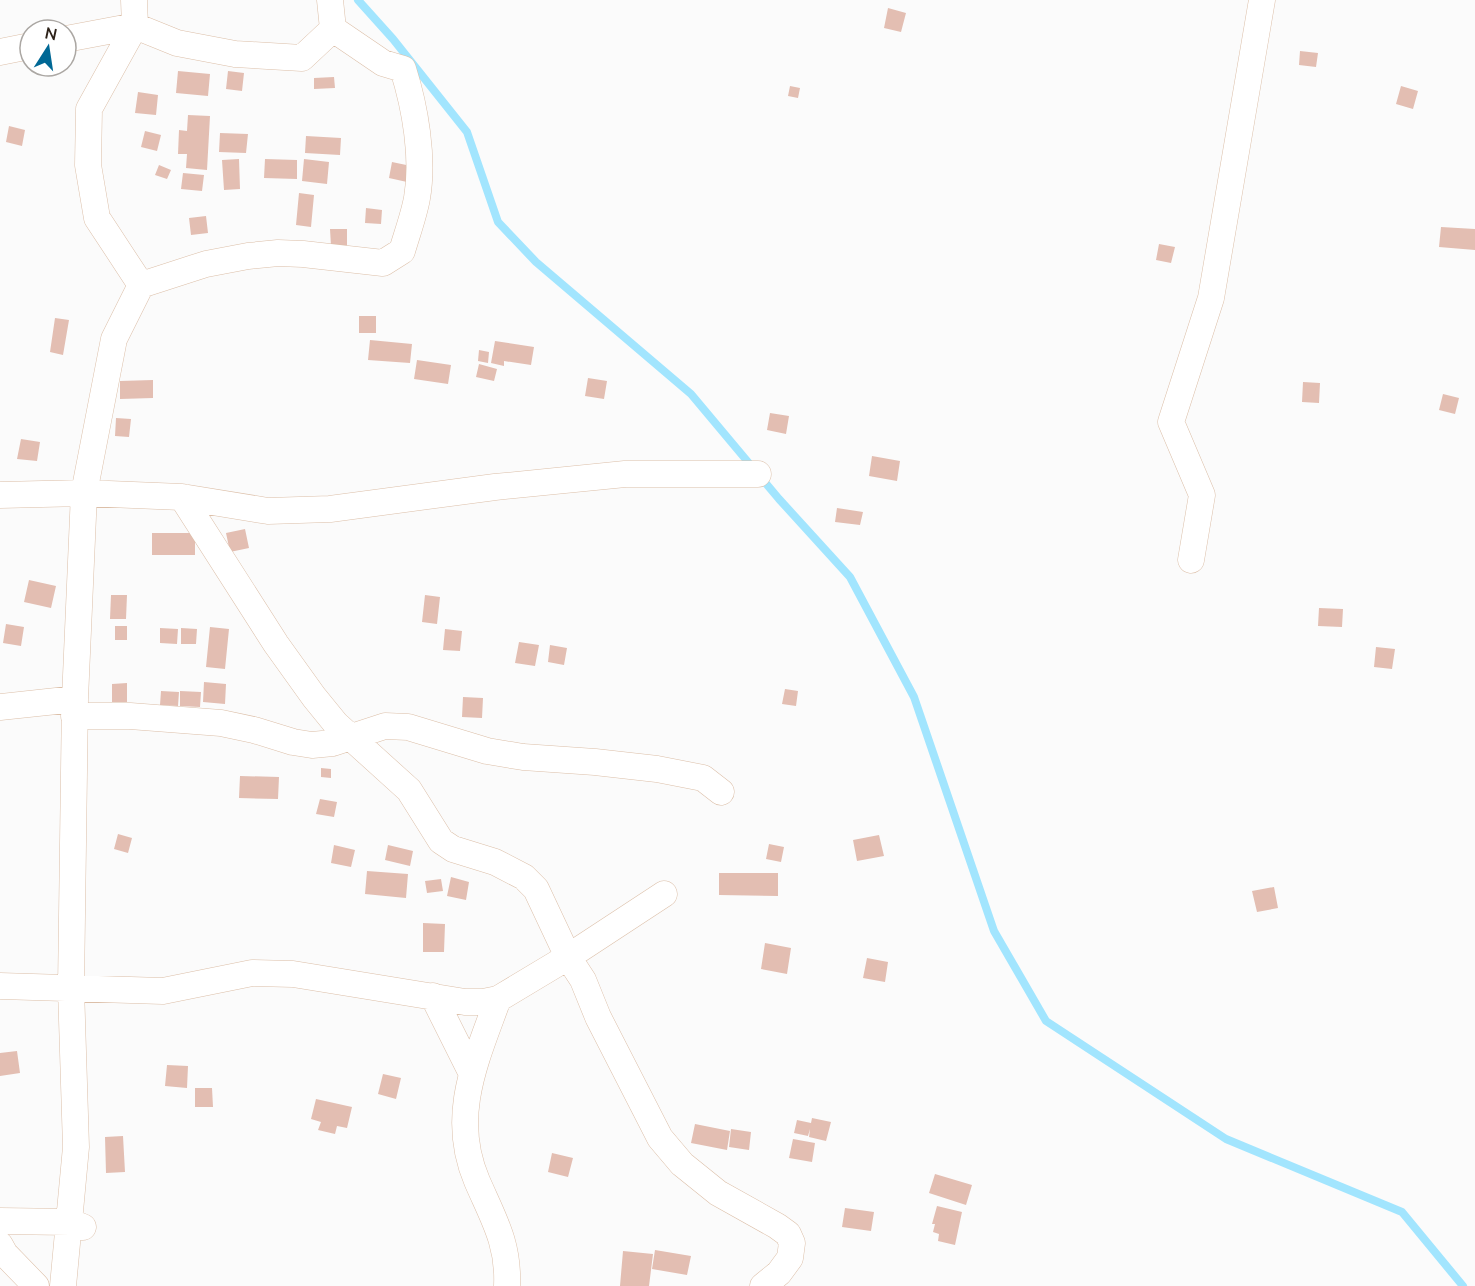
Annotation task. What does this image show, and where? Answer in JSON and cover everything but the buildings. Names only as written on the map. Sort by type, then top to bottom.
[{"type":"street","points":[[134,0],[135,26],[89,109],[88,165],[97,218],[141,285]]},
{"type":"street","points":[[63,1286],[77,1224],[70,988],[74,708],[84,493],[114,339],[141,285],[206,264],[278,253],[383,263],[402,251],[417,197],[418,147],[412,100],[403,69],[383,63],[333,29],[330,0]]},
{"type":"street","points":[[1191,560],[1202,495],[1171,422],[1211,298],[1262,0]]},
{"type":"street","points":[[78,37],[135,26],[177,42],[235,54],[302,58],[333,29]]},
{"type":"street","points":[[0,52],[18,48]]},
{"type":"street","points":[[0,495],[84,493],[182,497],[268,511],[330,509],[472,490],[625,474],[758,474]]},
{"type":"street","points":[[182,497],[276,644],[336,724],[409,790],[441,841],[466,854],[495,862],[524,877],[536,889],[568,957],[584,980],[598,1017],[660,1138],[682,1164],[718,1193],[788,1234],[792,1243],[790,1258],[779,1273],[763,1286]]},
{"type":"street","points":[[0,707],[74,708],[130,716],[221,723],[312,745],[333,743],[385,726],[408,727],[487,751],[514,756],[636,766],[703,778],[721,792]]},
{"type":"street","points":[[0,986],[163,991],[252,973],[293,974],[465,1002],[483,1002],[498,999],[568,957],[664,894]]},
{"type":"street","points":[[433,996],[471,1072]]},
{"type":"street","points":[[498,999],[471,1072],[464,1120],[468,1154],[504,1247],[507,1286]]},
{"type":"street","points":[[0,1221],[77,1224]]},
{"type":"street","points":[[0,1245],[5,1254],[36,1286]]},
{"type":"waterway","points":[[358,0],[393,39],[467,132],[498,222],[536,262],[691,394],[779,499],[850,577],[914,697],[994,931],[1046,1021],[1226,1139],[1402,1212],[1463,1286]]}]
